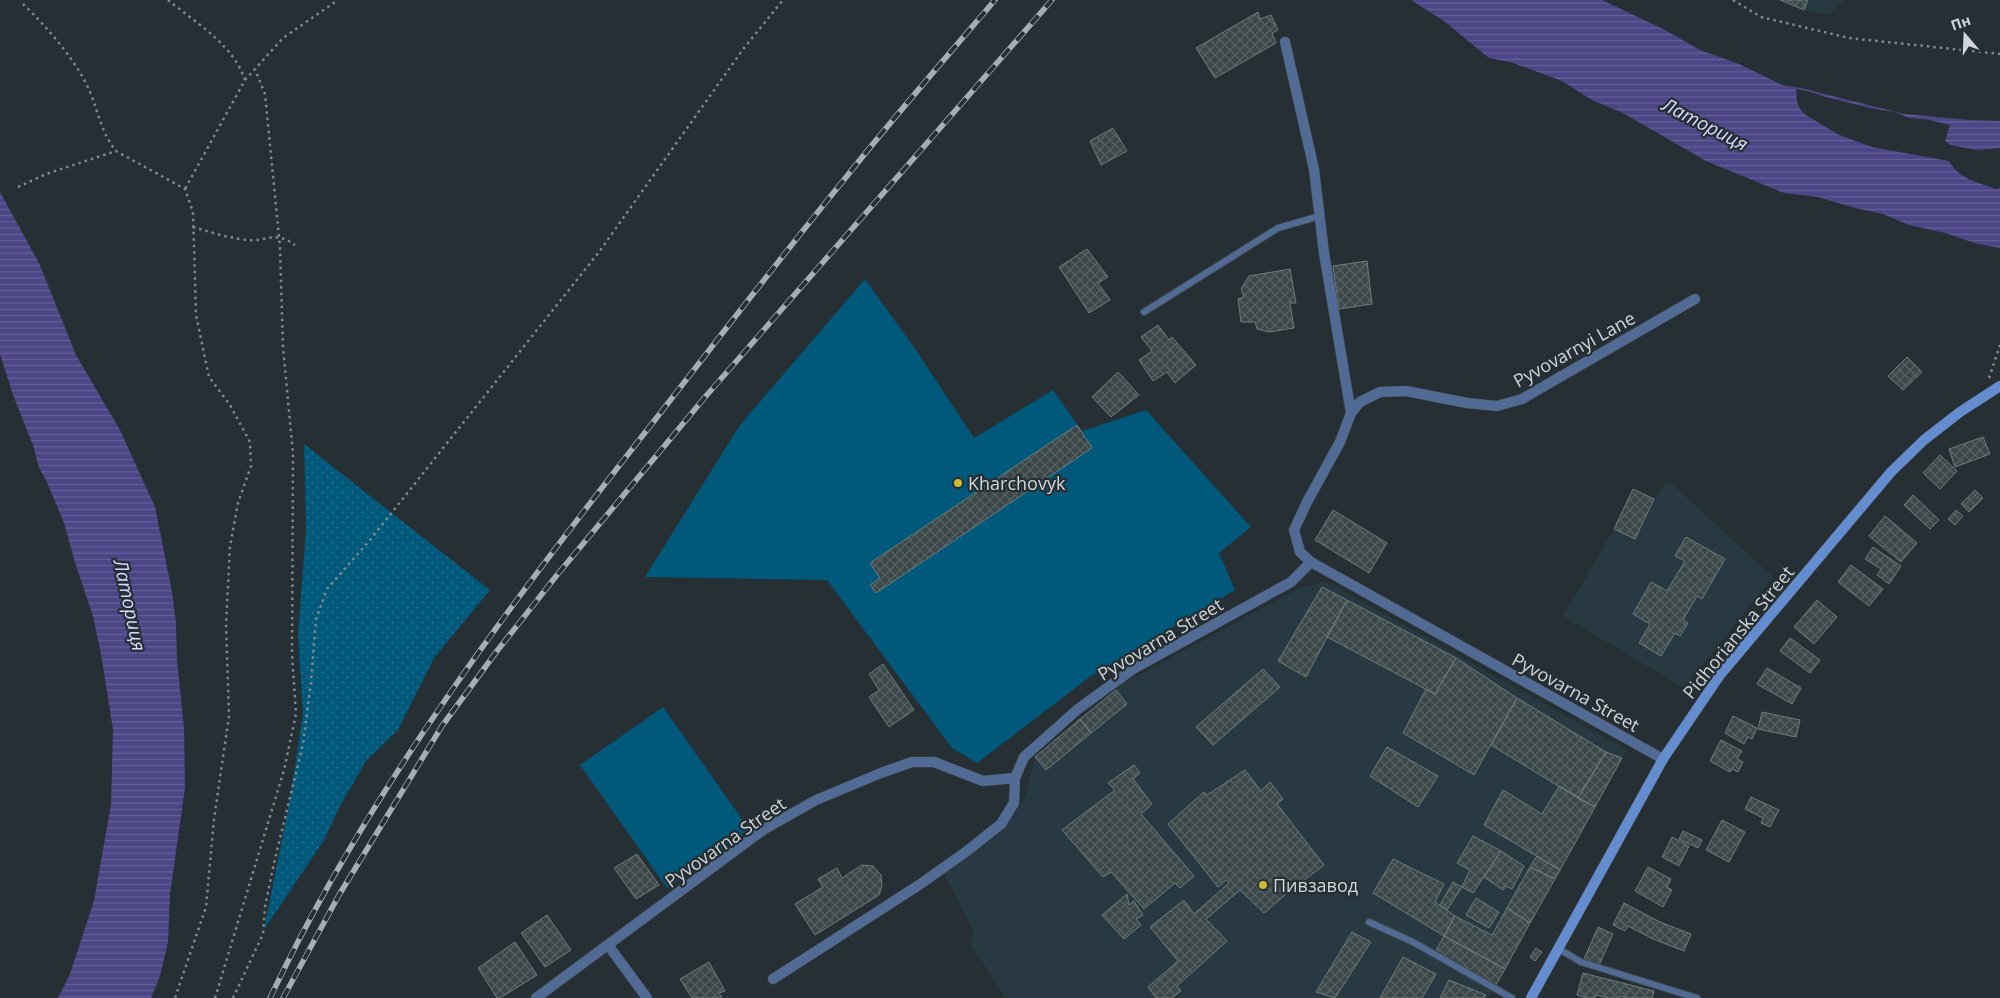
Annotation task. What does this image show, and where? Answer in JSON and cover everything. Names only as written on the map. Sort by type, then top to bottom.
[{"type":"main road","name":"Pidhorianska Street","points":[[1531,998],[1663,759],[1720,675],[1891,472],[1924,440],[1960,412],[2000,386]]},
{"type":"street","name":"Pyvovarnyi Lane","points":[[1285,42],[1314,169],[1351,413]]},
{"type":"street","name":"Pyvovarnyi Lane","points":[[1311,562],[1300,552],[1294,530],[1340,442],[1351,413],[1360,402],[1380,392],[1406,391],[1467,403],[1497,406],[1522,399],[1695,299]]},
{"type":"street","name":"Pyvovarna Street","points":[[536,998],[763,830],[816,800],[912,762],[934,762],[983,781],[1015,778],[1024,757],[1078,708],[1133,669],[1291,582],[1311,562],[1663,759]]},
{"type":"street","points":[[774,979],[919,885],[967,852],[1001,824],[1014,803],[1015,778]]},
{"type":"street","points":[[608,945],[647,998]]},
{"type":"lane","points":[[1144,312],[1278,228],[1320,216]]},
{"type":"lane","points":[[1369,922],[1413,942],[1512,998]]},
{"type":"lane","points":[[1559,949],[1581,962],[1698,998]]},
{"type":"path","points":[[168,0],[222,43],[241,69],[245,80]]},
{"type":"path","points":[[185,189],[245,80],[283,38],[338,0]]},
{"type":"path","points":[[233,998],[263,934],[265,907],[274,863],[303,744],[311,682],[316,619],[327,589],[370,540],[598,252],[744,48],[783,0]]},
{"type":"path","points":[[1733,0],[1761,17],[1849,38],[2000,54]]},
{"type":"path","points":[[24,4],[45,25],[68,55],[90,91],[106,138],[116,151],[185,189],[193,212],[196,315],[208,377],[230,406],[250,442],[251,466],[238,503],[230,546],[226,625],[229,716],[214,819],[206,906],[175,998]]},
{"type":"path","points":[[215,998],[284,770],[296,714],[292,654],[293,454],[283,347],[279,238],[266,94],[255,69]]},
{"type":"path","points":[[18,186],[46,174],[116,151]]},
{"type":"path","points":[[193,227],[220,235],[249,240],[285,238],[296,245]]},
{"type":"path","points":[[1986,395],[1991,368],[2000,345]]},
{"type":"shaded area","points":[[1780,0],[1845,0],[1828,15],[1804,10]]},
{"type":"shaded area","name":"Kharchovyk","points":[[865,279],[916,350],[974,438],[1053,390],[1082,431],[1146,410],[1251,527],[1219,553],[1235,590],[1091,676],[977,763],[952,748],[827,580],[645,577],[740,425]]},
{"type":"shaded area","points":[[304,444],[490,590],[434,658],[398,730],[366,761],[341,804],[324,840],[264,930],[290,799],[303,714],[298,635],[306,529]]},
{"type":"shaded area","points":[[1669,481],[1773,577],[1693,677],[1682,687],[1563,616],[1614,529],[1635,539],[1654,499]]},
{"type":"shaded area","points":[[1325,581],[1627,750],[1488,998],[1006,998],[970,943],[974,932],[944,874],[1000,833],[1024,800],[1035,757],[1124,683],[1298,589]]},
{"type":"shaded area","points":[[663,707],[749,829],[667,888],[580,765]]},
{"type":"water","name":"Латориця","points":[[1411,0],[1602,0],[1665,30],[1700,50],[1739,64],[1782,85],[1904,114],[2000,121],[2000,148],[1977,150],[1950,145],[1945,141],[1950,125],[1925,119],[1909,118],[1895,112],[1870,108],[1796,89],[1797,102],[1800,109],[1806,115],[1837,134],[1872,147],[1949,161],[1963,176],[1996,189],[2000,188],[2000,248],[1978,244],[1945,233],[1909,225],[1883,214],[1818,197],[1784,193],[1706,161],[1621,112],[1592,100],[1562,81],[1510,62],[1489,58],[1444,21]]},
{"type":"water","name":"Латориця","points":[[0,192],[39,263],[76,355],[120,430],[155,507],[172,592],[184,728],[185,788],[170,894],[168,942],[160,976],[151,998],[58,998],[70,974],[94,901],[111,804],[113,730],[93,616],[64,523],[39,468],[33,445],[13,395],[0,354]]},
{"type":"building","points":[[1780,0],[1808,0],[1804,10]]},
{"type":"building","points":[[1258,12],[1260,19],[1271,15],[1278,30],[1272,33],[1276,43],[1215,78],[1196,48]]},
{"type":"building","points":[[1113,128],[1127,151],[1101,165],[1090,141]]},
{"type":"building","points":[[1087,249],[1108,277],[1098,283],[1110,300],[1089,313],[1059,267]]},
{"type":"building","points":[[1367,261],[1372,304],[1339,309],[1333,266]]},
{"type":"building","points":[[1290,269],[1296,303],[1290,303],[1294,328],[1269,332],[1257,329],[1255,322],[1241,322],[1238,299],[1244,297],[1241,289],[1249,276]]},
{"type":"building","points":[[1158,325],[1169,340],[1172,337],[1196,365],[1175,383],[1167,372],[1153,381],[1139,360],[1152,351],[1141,337]]},
{"type":"building","points":[[1907,357],[1922,372],[1903,390],[1888,376]]},
{"type":"building","points":[[1118,372],[1139,395],[1111,417],[1092,397]]},
{"type":"building","points":[[1077,425],[1092,448],[876,593],[870,585],[880,578],[870,563]]},
{"type":"building","points":[[1983,437],[1990,454],[1955,467],[1949,449]]},
{"type":"building","points":[[1940,455],[1957,471],[1940,489],[1923,473]]},
{"type":"building","points":[[1633,489],[1654,499],[1635,539],[1614,529]]},
{"type":"building","points":[[1975,490],[1983,498],[1969,512],[1961,504]]},
{"type":"building","points":[[1913,495],[1939,520],[1930,529],[1904,505]]},
{"type":"building","points":[[1333,510],[1387,543],[1369,573],[1315,540]]},
{"type":"building","points":[[1956,510],[1963,516],[1955,525],[1948,519]]},
{"type":"building","points":[[1885,516],[1917,543],[1901,562],[1869,536]]},
{"type":"building","points":[[1686,537],[1725,559],[1702,599],[1697,596],[1683,620],[1688,623],[1680,636],[1675,633],[1661,656],[1639,643],[1650,624],[1633,614],[1651,582],[1667,591],[1685,561],[1675,556]]},
{"type":"building","points":[[1873,547],[1901,566],[1889,584],[1877,575],[1881,569],[1865,559]]},
{"type":"building","points":[[1851,565],[1883,589],[1869,606],[1838,582]]},
{"type":"building","points":[[1322,587],[1347,600],[1306,677],[1278,661]]},
{"type":"building","points":[[1347,600],[1456,658],[1435,694],[1327,637]]},
{"type":"building","points":[[1817,600],[1837,617],[1814,644],[1794,627]]},
{"type":"building","points":[[1790,638],[1820,660],[1810,673],[1780,651]]},
{"type":"building","points":[[1456,658],[1517,698],[1474,775],[1403,733],[1426,689],[1435,694]]},
{"type":"building","points":[[883,664],[914,710],[889,727],[869,697],[879,690],[869,674]]},
{"type":"building","points":[[1767,668],[1801,688],[1792,704],[1757,684]]},
{"type":"building","points":[[1263,669],[1280,687],[1213,745],[1196,727]]},
{"type":"building","points":[[1116,690],[1127,704],[1091,733],[1080,719]]},
{"type":"building","points":[[1517,698],[1606,752],[1578,798],[1491,745]]},
{"type":"building","points":[[1762,712],[1800,720],[1796,737],[1758,729]]},
{"type":"building","points":[[1733,716],[1757,728],[1752,739],[1748,737],[1744,744],[1725,733]]},
{"type":"building","points":[[1080,719],[1091,733],[1046,770],[1035,757]]},
{"type":"building","points":[[1721,740],[1742,751],[1737,759],[1743,762],[1738,772],[1732,769],[1730,772],[1710,761]]},
{"type":"building","points":[[1387,747],[1438,776],[1418,807],[1370,776]]},
{"type":"building","points":[[1606,752],[1622,758],[1595,807],[1578,798]]},
{"type":"building","points":[[1134,765],[1140,773],[1133,779],[1152,804],[1141,814],[1194,876],[1180,888],[1175,883],[1144,909],[1111,872],[1103,877],[1062,830],[1115,790],[1108,783]]},
{"type":"building","name":"Пивзавод","points":[[1245,770],[1261,791],[1270,782],[1283,799],[1277,804],[1324,865],[1290,891],[1285,887],[1280,890],[1285,895],[1264,913],[1240,890],[1206,919],[1227,941],[1177,986],[1181,991],[1172,998],[1156,998],[1148,987],[1178,961],[1150,927],[1184,900],[1194,914],[1229,883],[1226,880],[1218,887],[1168,824],[1204,792],[1207,795]]},
{"type":"building","points":[[1559,786],[1595,807],[1560,870],[1484,825],[1503,790],[1542,814]]},
{"type":"building","points":[[1751,797],[1779,810],[1770,827],[1761,823],[1763,818],[1745,809]]},
{"type":"building","points":[[1722,820],[1745,832],[1729,862],[1706,850]]},
{"type":"building","points":[[1683,831],[1702,840],[1698,848],[1679,839]]},
{"type":"building","points":[[1473,836],[1501,851],[1473,893],[1462,887],[1470,870],[1457,863]]},
{"type":"building","points":[[1672,837],[1689,846],[1679,866],[1662,857]]},
{"type":"building","points":[[1501,851],[1524,866],[1512,889],[1506,886],[1503,890],[1484,877]]},
{"type":"building","points":[[637,854],[659,885],[636,899],[614,868]]},
{"type":"building","points":[[1537,856],[1560,870],[1555,879],[1530,867]]},
{"type":"building","points":[[1393,859],[1444,884],[1435,902],[1455,916],[1444,936],[1373,893]]},
{"type":"building","points":[[862,865],[873,866],[881,875],[882,886],[879,895],[815,935],[795,904],[823,887],[818,879],[837,868],[842,878]]},
{"type":"building","points":[[1530,867],[1555,879],[1530,923],[1507,908]]},
{"type":"building","points":[[1648,867],[1671,879],[1667,887],[1672,890],[1663,907],[1635,891]]},
{"type":"building","points":[[1453,882],[1462,887],[1447,910],[1440,905]]},
{"type":"building","points":[[1127,894],[1129,905],[1134,901],[1143,915],[1136,919],[1141,925],[1124,939],[1102,915]]},
{"type":"building","points":[[1476,898],[1499,912],[1489,928],[1466,915]]},
{"type":"building","points":[[1624,903],[1660,922],[1691,934],[1684,951],[1653,939],[1628,926],[1625,931],[1613,925]]},
{"type":"building","points":[[1507,908],[1530,923],[1505,969],[1444,936],[1455,916],[1492,935]]},
{"type":"building","points":[[547,915],[571,950],[545,967],[521,933]]},
{"type":"building","points":[[1598,927],[1613,934],[1599,965],[1584,959]]},
{"type":"building","points":[[1352,932],[1371,942],[1335,998],[1316,992]]},
{"type":"building","points":[[1444,936],[1505,969],[1494,988],[1434,954]]},
{"type":"building","points":[[515,942],[537,975],[497,998],[478,968]]},
{"type":"building","points":[[1536,948],[1542,952],[1535,961],[1530,957]]},
{"type":"building","points":[[1403,957],[1436,974],[1422,998],[1380,998]]},
{"type":"building","points":[[709,962],[725,991],[719,993],[722,998],[692,998],[680,979]]},
{"type":"building","points":[[1583,973],[1654,991],[1652,998],[1627,998],[1620,996],[1619,998],[1608,998],[1596,995],[1595,998],[1587,998],[1577,995]]},
{"type":"building","points":[[1449,980],[1486,995],[1484,998],[1440,998]]},
{"type":"railway","points":[[270,998],[309,922],[351,847],[395,775],[492,634],[595,497],[793,243],[880,135],[995,0]]},
{"type":"railway","points":[[283,998],[339,895],[442,726],[497,651],[557,575],[706,396],[1052,0]]},
{"type":"place","name":"Kharchovyk","points":[[958,483]]},
{"type":"place","name":"Пивзавод","points":[[1263,885]]}]
